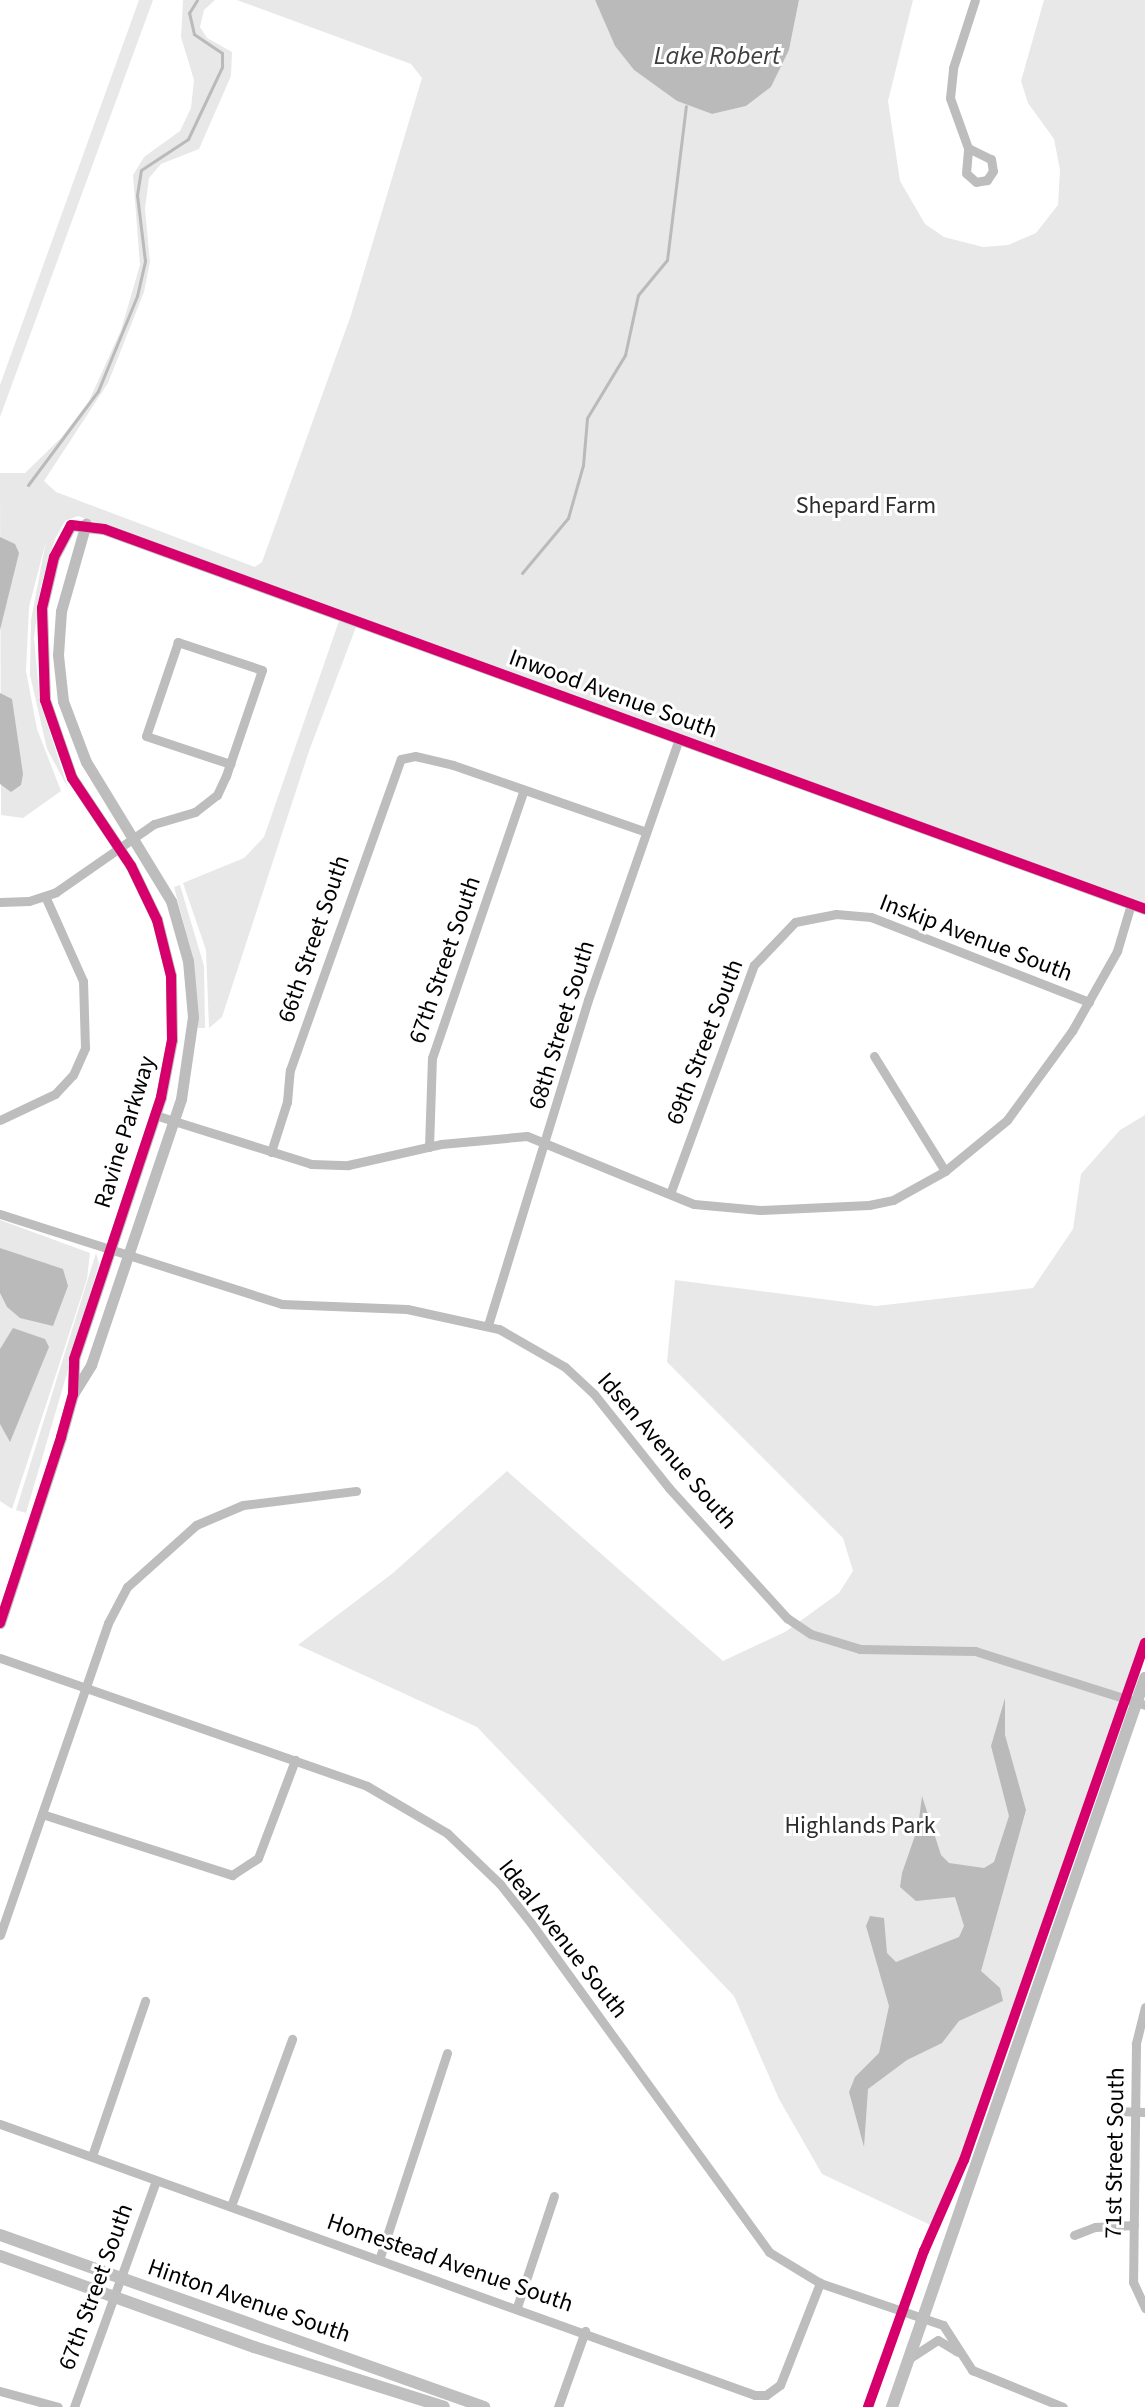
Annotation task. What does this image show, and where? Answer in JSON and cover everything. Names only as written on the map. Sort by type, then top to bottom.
[{"type":"main road","points":[[892,2407],[1141,1704],[1145,1678]]},
{"type":"main road","name":"Hinton Avenue South","points":[[0,2235],[484,2407]]},
{"type":"main road","name":"Hinton Avenue South","points":[[0,2256],[113,2299],[444,2407]]},
{"type":"main road","points":[[885,2407],[900,2378]]},
{"type":"street","points":[[968,148],[953,117],[950,85],[975,0]]},
{"type":"street","name":"Ravine Parkway","points":[[0,1623],[73,1394],[91,1365],[128,1257],[173,1121],[191,1049],[191,979],[173,907],[135,838],[82,755],[62,694],[61,611],[86,523],[68,527],[54,557],[42,608],[43,686],[70,774],[120,848],[154,911],[171,976],[171,1048],[155,1115],[74,1359],[73,1394]]},
{"type":"street","name":"Inwood Avenue South","points":[[86,523],[1145,909]]},
{"type":"street","points":[[0,902],[45,896],[159,821],[204,807],[221,789],[230,764],[262,670],[178,642],[146,736],[230,764]]},
{"type":"street","name":"68th Street South","points":[[488,1325],[646,832],[679,739]]},
{"type":"street","name":"66th Street South","points":[[271,1152],[287,1102],[290,1070],[401,759],[418,757],[524,790]]},
{"type":"street","points":[[524,790],[646,832]]},
{"type":"street","name":"67th Street South","points":[[429,1147],[432,1058],[524,790]]},
{"type":"street","points":[[0,1120],[55,1094],[73,1075],[85,1048],[83,981],[45,896]]},
{"type":"street","points":[[155,1115],[311,1164],[348,1165],[429,1147],[509,1135],[547,1140],[670,1194],[715,1208],[869,1205],[893,1200],[945,1171],[1007,1120],[1089,1002],[1117,951],[1131,904]]},
{"type":"street","name":"Inskip Avenue South","points":[[801,920],[836,914],[871,917],[1089,1002]]},
{"type":"street","name":"69th Street South","points":[[670,1194],[754,965],[782,931],[801,920]]},
{"type":"street","points":[[874,1056],[945,1171]]},
{"type":"street","name":"Idsen Avenue South","points":[[0,1214],[282,1304],[407,1309],[488,1325],[565,1367],[594,1394],[669,1488],[787,1618],[811,1634],[872,1650],[975,1651],[1141,1704]]},
{"type":"street","points":[[0,1935],[84,1688],[127,1587],[176,1539],[243,1505],[356,1491]]},
{"type":"street","name":"Ideal Avenue South","points":[[0,1658],[295,1760],[390,1797],[470,1854],[571,1975],[757,2240],[820,2283],[922,2316]]},
{"type":"street","points":[[42,1814],[232,1875],[258,1858],[295,1760]]},
{"type":"street","points":[[92,2156],[145,2001]]},
{"type":"street","name":"71st Street South","points":[[1142,2305],[1133,2282],[1140,2112],[1138,2024],[1145,2007]]},
{"type":"street","points":[[231,2206],[292,2039]]},
{"type":"street","points":[[379,2260],[447,2053]]},
{"type":"street","points":[[1116,2111],[1140,2112]]},
{"type":"street","name":"Homestead Avenue South","points":[[0,2124],[585,2331],[739,2391],[766,2395],[780,2385],[820,2283]]},
{"type":"street","name":"67th Street South","points":[[74,2407],[156,2180]]},
{"type":"street","points":[[517,2307],[554,2196]]},
{"type":"street","points":[[1074,2235],[1095,2227],[1134,2225]]},
{"type":"street","points":[[922,2316],[943,2325],[972,2370],[1063,2407]]},
{"type":"street","points":[[558,2407],[585,2331]]},
{"type":"street","points":[[900,2378],[924,2345],[938,2340],[961,2354]]},
{"type":"street","points":[[0,2391],[58,2407]]},
{"type":"green space","points":[[139,0],[153,0],[0,417],[0,385]]},
{"type":"green space","name":"Shepard Farm","points":[[183,0],[215,0],[204,10],[200,27],[207,38],[232,52],[231,76],[199,149],[161,164],[149,178],[145,209],[150,262],[144,292],[108,383],[44,481],[56,492],[255,567],[262,562],[351,315],[422,78],[411,64],[237,0],[595,0],[615,46],[634,70],[677,101],[712,114],[746,106],[771,87],[789,50],[799,0],[913,0],[888,101],[900,181],[925,224],[944,237],[983,247],[1008,245],[1036,233],[1058,205],[1060,170],[1054,139],[1028,103],[1021,81],[1044,0],[1145,0],[1145,904],[78,516],[65,521],[55,539],[41,586],[34,638],[40,702],[68,788],[47,749],[30,675],[31,620],[46,541],[29,607],[26,671],[37,729],[61,791],[23,818],[1,815],[0,473],[25,473],[61,438],[89,401],[121,330],[140,265],[133,175],[144,157],[180,131],[191,108],[194,80],[181,37]]},
{"type":"green space","points":[[339,621],[356,627],[309,751],[222,1017],[209,1028],[206,950],[183,883],[244,858],[264,837]]},
{"type":"green space","points":[[180,885],[204,966],[205,1028],[198,1028],[193,958],[174,887]]},
{"type":"green space","name":"Highlands Park","points":[[1145,1115],[1145,1643],[939,2229],[822,2174],[779,2099],[734,1996],[477,1727],[298,1645],[393,1573],[507,1471],[723,1661],[785,1632],[839,1593],[853,1571],[843,1538],[667,1362],[675,1280],[876,1306],[1033,1288],[1073,1229],[1081,1174],[1120,1130]]},
{"type":"green space","points":[[0,1220],[90,1253],[87,1279],[12,1509],[0,1501]]},
{"type":"green space","points":[[96,1253],[99,1264],[26,1513],[16,1510]]},
{"type":"water","name":"Lake Robert","points":[[595,0],[799,0],[789,50],[771,87],[746,106],[712,114],[677,101],[634,70],[615,46]]},
{"type":"water","points":[[0,537],[15,544],[19,553],[0,630]]},
{"type":"water","points":[[0,693],[12,699],[23,774],[21,785],[11,792],[0,784]]},
{"type":"water","points":[[0,1248],[63,1269],[68,1286],[53,1326],[20,1318],[7,1307],[0,1293]]},
{"type":"water","points":[[13,1328],[45,1339],[49,1347],[10,1442],[0,1424],[0,1349]]},
{"type":"water","points":[[1005,1698],[1005,1735],[1026,1810],[981,1971],[1000,1988],[1003,2001],[959,2021],[942,2043],[907,2060],[868,2089],[864,2147],[849,2092],[855,2077],[879,2053],[889,2006],[866,1926],[870,1916],[884,1918],[887,1953],[896,1962],[959,1937],[964,1926],[955,1897],[916,1901],[900,1887],[902,1873],[918,1827],[922,1796],[941,1855],[949,1863],[984,1868],[994,1862],[1009,1816],[991,1746]]},
{"type":"waterway","points":[[28,485],[98,391],[137,296],[145,261],[137,195],[141,170],[188,139],[222,67],[222,53],[194,34],[189,13],[197,0]]},
{"type":"waterway","points":[[522,573],[568,518],[583,465],[587,418],[625,355],[638,295],[667,260],[686,106]]},
{"type":"cycle path","points":[[0,1623],[61,1437],[73,1394],[74,1359],[161,1097],[172,1040],[171,976],[157,920],[131,866],[72,778],[45,700],[42,608],[54,557],[71,525],[104,529],[1145,909]]},
{"type":"cycle path","points":[[868,2407],[924,2251],[964,2160],[1145,1643]]}]
